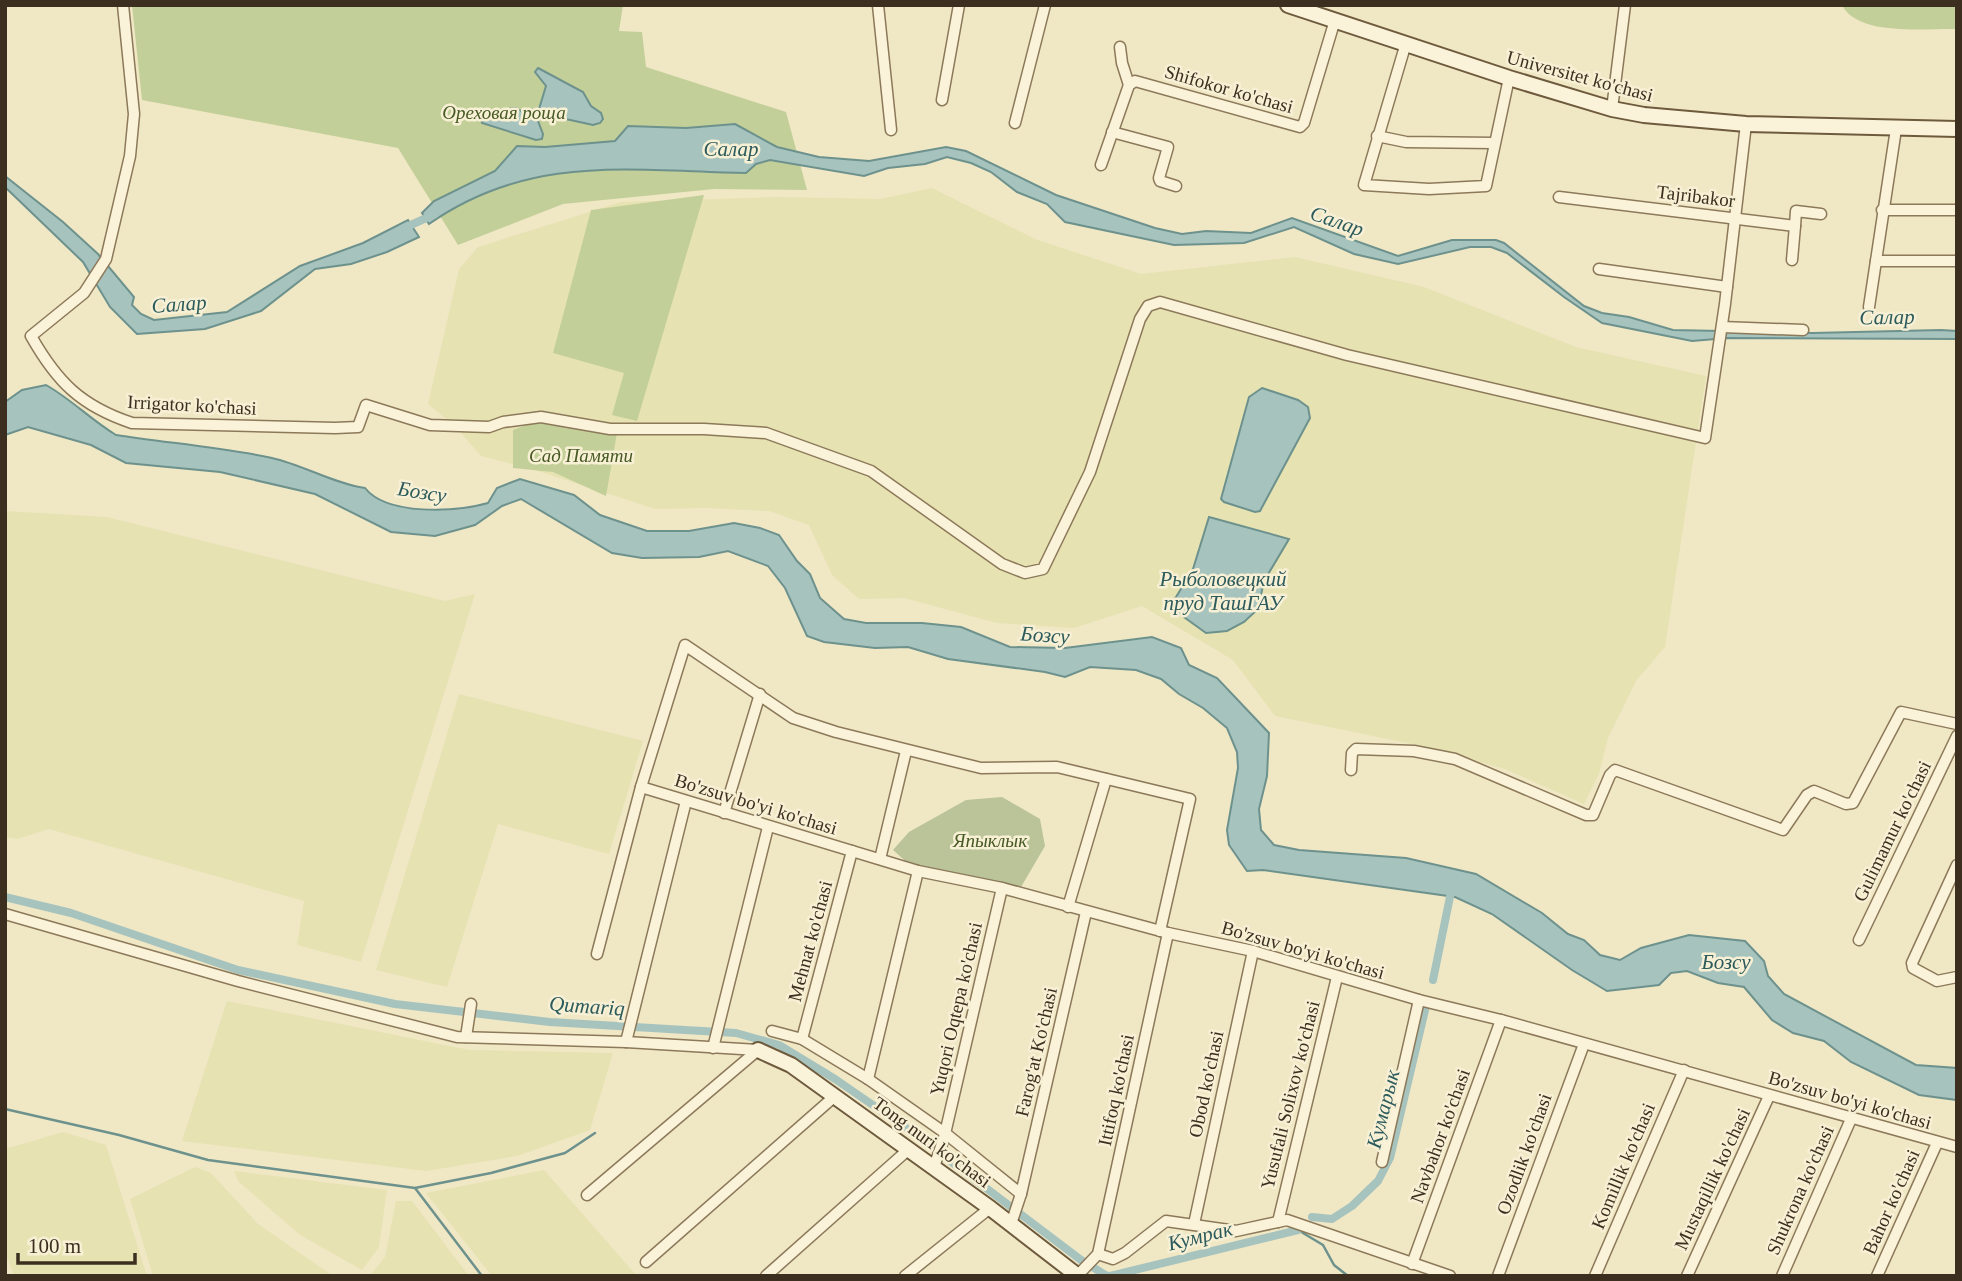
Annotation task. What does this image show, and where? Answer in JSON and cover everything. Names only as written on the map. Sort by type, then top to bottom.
[{"type":"main road","name":"Universitet ko'chasi","points":[[1288,5],[1612,109],[1678,120],[1746,124],[1957,129]]},
{"type":"main road","name":"Tong nuri ko'chasi","points":[[758,1050],[790,1065],[835,1096],[1078,1274]]},
{"type":"street","name":"Irrigator ko'chasi","points":[[123,5],[134,114],[130,156],[106,259],[84,293],[31,336],[47,365],[67,387],[104,414],[132,423],[358,427],[366,405],[430,425],[489,427],[503,422],[541,417],[610,429],[704,429],[766,433],[871,471],[1002,564],[1025,573],[1043,569],[1090,472],[1140,318],[1149,306],[1160,302],[1347,355],[1705,438],[1722,327]]},
{"type":"street","points":[[878,5],[891,130]]},
{"type":"street","points":[[942,100],[959,5]]},
{"type":"street","points":[[1015,123],[1045,5]]},
{"type":"street","points":[[1612,109],[1625,5]]},
{"type":"street","name":"Shifokor ko'chasi","points":[[1129,85],[1135,81],[1300,127],[1304,123],[1335,20]]},
{"type":"street","points":[[1406,43],[1364,185],[1430,189],[1486,186],[1509,78]]},
{"type":"street","points":[[1101,165],[1129,85],[1120,47]]},
{"type":"street","points":[[1746,124],[1722,327],[1803,330]]},
{"type":"street","points":[[1869,307],[1896,129]]},
{"type":"street","points":[[1112,132],[1168,147],[1159,178],[1160,181],[1176,186]]},
{"type":"street","points":[[1377,136],[1406,142],[1494,144]]},
{"type":"street","name":"Tajribakor","points":[[1559,197],[1795,226]]},
{"type":"street","points":[[1792,260],[1796,211],[1821,214]]},
{"type":"street","points":[[1882,211],[1957,211]]},
{"type":"street","points":[[1876,261],[1957,261]]},
{"type":"street","points":[[1599,269],[1727,287]]},
{"type":"street","points":[[597,954],[641,787],[685,645],[793,718],[906,751],[981,768],[1057,767],[1106,779],[1068,907]]},
{"type":"street","points":[[724,813],[760,694]]},
{"type":"street","points":[[1351,770],[1352,753],[1356,749],[1414,751],[1454,759],[1586,815],[1593,815],[1609,775],[1615,771],[1783,830],[1807,795],[1814,791],[1846,804],[1853,803],[1901,712],[1957,724]]},
{"type":"street","name":"Gulimamur ko'chasi","points":[[1859,940],[1957,736]]},
{"type":"street","points":[[880,859],[906,751]]},
{"type":"street","name":"Ittifoq ko'chasi","points":[[1095,1258],[1190,799],[1106,779]]},
{"type":"street","name":"Bo'zsuv bo'yi ko'chasi","points":[[641,787],[918,871],[1002,888],[1164,932],[1253,951],[1419,1000],[1684,1070],[1957,1147]]},
{"type":"street","points":[[626,1039],[686,801]]},
{"type":"street","points":[[713,1045],[768,827]]},
{"type":"street","name":"Mehnat ko'chasi","points":[[802,1039],[852,851]]},
{"type":"street","points":[[1957,865],[1912,962],[1913,968],[1937,981],[1957,977]]},
{"type":"street","points":[[868,1079],[918,871]]},
{"type":"street","name":"Yuqori Oqtepa ko'chasi","points":[[934,1167],[944,1135],[1002,888]]},
{"type":"street","name":"Farog'at Ko'chasi","points":[[1011,1224],[1020,1196],[1086,912]]},
{"type":"street","points":[[5,914],[238,981],[467,1033],[626,1039],[758,1050]]},
{"type":"street","name":"Obod ko'chasi","points":[[1194,1224],[1253,951]]},
{"type":"street","name":"Yusufali Solixov ko'chasi","points":[[1278,1222],[1337,977]]},
{"type":"street","points":[[1382,1162],[1419,1000]]},
{"type":"street","points":[[467,1033],[471,1004]]},
{"type":"street","name":"Navbahor ko'chasi","points":[[1412,1264],[1501,1020]]},
{"type":"street","points":[[772,1031],[802,1039],[868,1079],[1020,1196]]},
{"type":"street","name":"Ozodlik ko'chasi","points":[[1498,1276],[1584,1044]]},
{"type":"street","points":[[587,1195],[758,1050]]},
{"type":"street","name":"Komillik ko'chasi","points":[[1595,1276],[1684,1070]]},
{"type":"street","points":[[646,1262],[835,1096]]},
{"type":"street","name":"Mustaqillik ko'chasi","points":[[1687,1276],[1769,1096]]},
{"type":"street","name":"Shukrona ko'chasi","points":[[1782,1276],[1851,1119]]},
{"type":"street","name":"Bahor ko'chasi","points":[[1877,1276],[1937,1143]]},
{"type":"street","points":[[766,1276],[909,1149]]},
{"type":"street","points":[[905,1276],[990,1208]]},
{"type":"street","points":[[1078,1274],[1095,1258],[1113,1259],[1125,1253],[1166,1221],[1236,1231],[1287,1220],[1450,1276]]},
{"type":"green space","name":"Ореховая роща","points":[[132,5],[623,5],[619,31],[642,32],[646,67],[786,112],[807,190],[714,189],[563,204],[458,245],[398,148],[142,100]]},
{"type":"green space","points":[[1842,5],[1957,5],[1957,29],[1894,29],[1877,26],[1850,15]]},
{"type":"green space","points":[[932,188],[1035,239],[1141,274],[1295,257],[1424,287],[1576,347],[1706,376],[1665,647],[1636,681],[1608,738],[1599,774],[1584,804],[1505,769],[1417,745],[1275,716],[1233,660],[1142,606],[1074,628],[997,623],[904,598],[859,599],[832,575],[809,525],[769,511],[655,509],[535,470],[481,456],[455,426],[428,404],[459,269],[478,247],[621,202],[777,197],[880,199]]},
{"type":"green space","points":[[704,195],[637,421],[612,415],[624,373],[553,353],[591,210]]},
{"type":"green space","name":"Сад Памяти","points":[[542,419],[617,433],[606,496],[553,472],[513,468],[513,430]]},
{"type":"green space","points":[[5,511],[107,517],[445,601],[475,594],[361,962],[297,945],[304,901],[49,829],[17,839],[5,837]]},
{"type":"green space","points":[[459,694],[643,741],[609,854],[498,824],[447,987],[376,970]]},
{"type":"green space","name":"Япыклык","points":[[1002,797],[1040,819],[1045,846],[1021,887],[911,866],[893,850],[909,832],[966,800]]},
{"type":"green space","points":[[227,1001],[469,1050],[613,1053],[590,1130],[517,1156],[426,1171],[182,1141]]},
{"type":"green space","points":[[63,1132],[106,1145],[147,1276],[14,1276],[5,1251],[5,1149]]},
{"type":"green space","points":[[195,1167],[211,1173],[258,1224],[333,1276],[153,1276],[130,1199]]},
{"type":"green space","points":[[544,1170],[637,1276],[492,1276],[426,1193]]},
{"type":"green space","points":[[234,1171],[387,1190],[379,1247],[362,1270],[300,1235],[238,1181]]},
{"type":"green space","points":[[396,1201],[412,1201],[469,1276],[370,1276],[385,1257]]},
{"type":"water","points":[[538,68],[583,92],[591,106],[601,113],[603,119],[600,123],[593,125],[543,114],[539,109],[546,86],[535,72]]},
{"type":"water","points":[[516,108],[538,121],[542,139],[536,140],[482,123],[481,120],[493,113]]},
{"type":"water","name":"Салар","points":[[735,124],[777,147],[819,157],[869,161],[946,147],[966,151],[1056,195],[1155,228],[1182,234],[1206,231],[1251,233],[1292,218],[1398,256],[1452,240],[1496,240],[1504,243],[1584,306],[1673,330],[1813,333],[1941,330],[1957,331],[1957,339],[1728,338],[1692,341],[1602,323],[1507,253],[1491,247],[1470,247],[1398,264],[1354,254],[1294,227],[1244,243],[1174,245],[1065,222],[1047,204],[1017,192],[991,172],[947,157],[925,164],[888,168],[864,176],[770,160],[756,164],[746,173],[582,171],[543,176],[505,186],[467,201],[429,224],[422,213],[434,201],[495,171],[517,146],[545,147],[615,141],[628,126],[686,128]]},
{"type":"water","name":"Салар","points":[[5,176],[98,254],[134,297],[132,305],[141,314],[154,320],[227,312],[300,266],[363,243],[408,220],[419,237],[387,252],[351,264],[315,269],[261,311],[205,329],[137,334],[110,307],[83,262],[5,187]]},
{"type":"water","name":"Бозсу","points":[[46,385],[116,435],[272,458],[342,483],[365,488],[375,497],[405,507],[441,510],[488,503],[497,488],[520,479],[574,495],[600,515],[647,531],[689,531],[734,523],[760,528],[779,535],[810,574],[820,598],[844,619],[866,623],[922,623],[961,627],[1010,647],[1065,648],[1152,637],[1181,648],[1189,665],[1217,678],[1269,733],[1267,776],[1259,809],[1261,830],[1274,845],[1299,850],[1406,858],[1476,874],[1542,913],[1568,934],[1584,940],[1600,955],[1620,960],[1641,948],[1689,935],[1745,941],[1764,961],[1768,976],[1784,994],[1916,1065],[1957,1068],[1957,1100],[1919,1095],[1851,1062],[1824,1041],[1793,1033],[1772,1020],[1744,987],[1718,983],[1687,971],[1671,973],[1659,985],[1607,991],[1492,914],[1455,897],[1263,870],[1247,871],[1229,845],[1227,830],[1238,768],[1237,752],[1227,728],[1161,679],[1136,670],[1090,667],[1065,677],[948,659],[908,647],[875,648],[824,642],[807,636],[785,588],[768,566],[728,551],[699,557],[642,558],[612,553],[521,499],[502,506],[475,525],[435,536],[391,532],[315,494],[220,472],[126,463],[91,445],[28,427],[5,435],[5,402],[22,390]]},
{"type":"water","points":[[1262,388],[1298,400],[1308,407],[1310,418],[1260,511],[1255,512],[1221,499],[1249,397]]},
{"type":"water","name":"Рыболовецкий пруд ТашГАУ","points":[[1209,517],[1289,539],[1264,581],[1258,609],[1244,622],[1227,631],[1206,633],[1170,607],[1193,569]]},
{"type":"waterway","name":"Салар","points":[[402,229],[435,214]]},
{"type":"waterway","name":"Кумарык","points":[[1433,980],[1452,887]]},
{"type":"waterway","name":"Qumariq","points":[[5,897],[71,913],[238,970],[395,1004],[550,1022],[736,1033],[779,1045],[835,1079],[912,1132],[1081,1260],[1107,1276]]},
{"type":"waterway","name":"Кумарык","points":[[1312,1217],[1332,1219],[1352,1206],[1378,1181],[1390,1158],[1426,1006]]},
{"type":"waterway","points":[[5,1109],[119,1135],[208,1160],[415,1188],[491,1173],[565,1153],[595,1133]]},
{"type":"waterway","points":[[415,1188],[482,1276]]},
{"type":"waterway","points":[[1298,1230],[1323,1245],[1334,1265],[1348,1276]]},
{"type":"waterway","name":"Кумрак","points":[[1110,1276],[1298,1230]]}]
